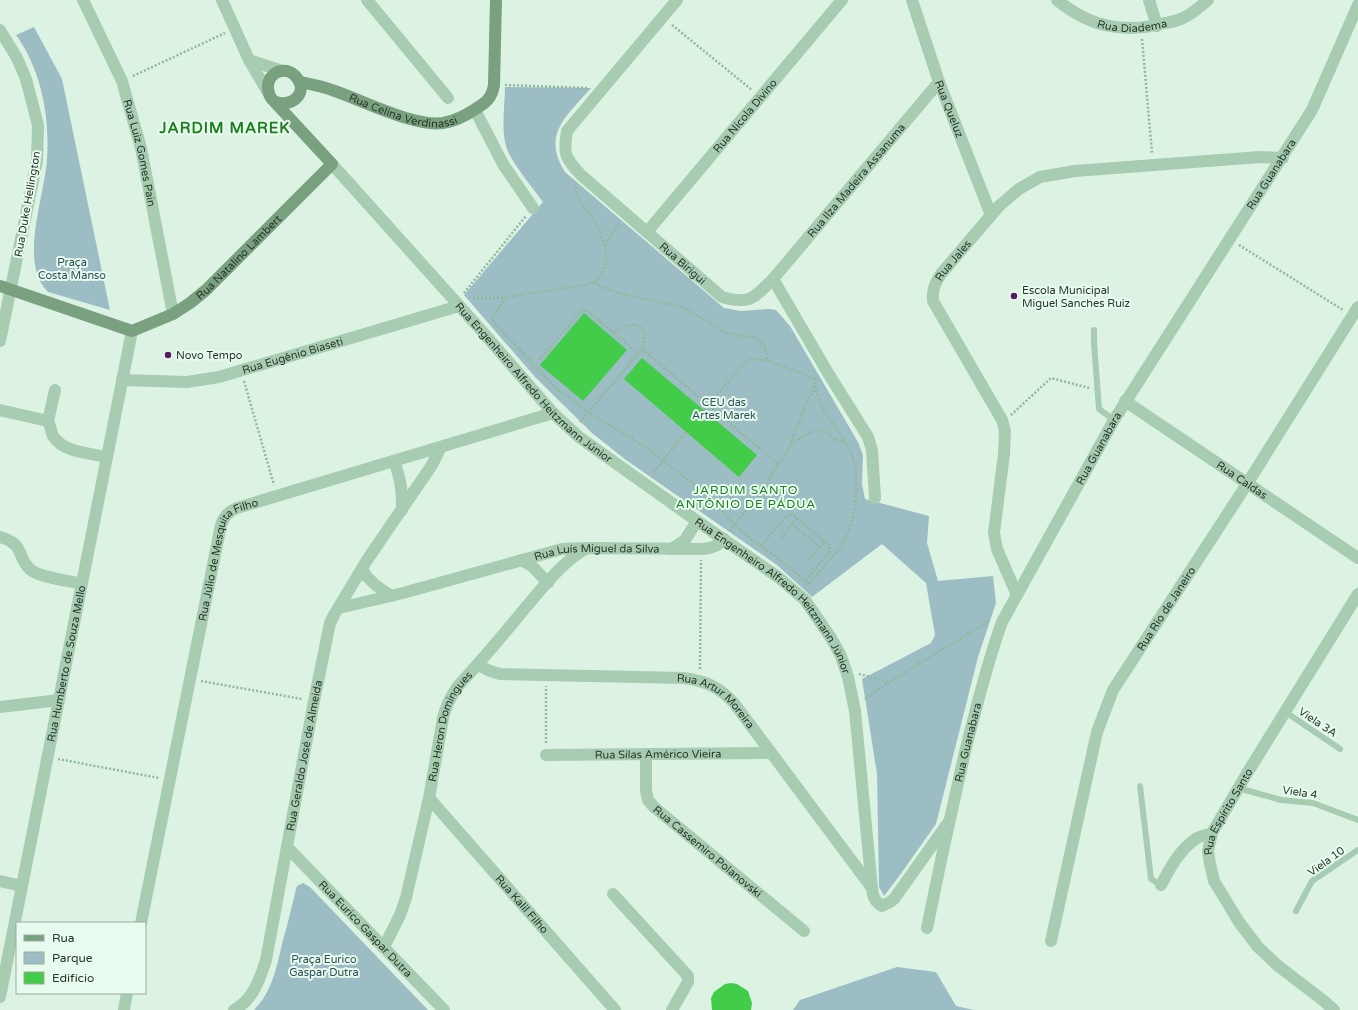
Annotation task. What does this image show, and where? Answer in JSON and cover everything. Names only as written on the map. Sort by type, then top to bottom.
[{"type":"street","name":"Rua Luiz Gomes Pain","points":[[83,0],[122,81],[141,148],[173,314]]},
{"type":"street","name":"Rua Engenheiro Alfredo Heitzmann Júnior","points":[[222,0],[250,60],[271,97],[553,413],[572,430],[697,521],[778,577],[805,600],[832,638],[841,656],[846,671],[854,707],[873,897],[876,903],[882,906],[894,899],[948,823]]},
{"type":"street","points":[[367,0],[448,98]]},
{"type":"street","points":[[494,85],[496,0]]},
{"type":"street","name":"Rua Birigui","points":[[677,0],[567,131],[564,145],[565,154],[570,164],[581,175],[722,296],[740,301],[750,300],[773,279]]},
{"type":"street","name":"Rua Nícola Divino","points":[[647,232],[842,0]]},
{"type":"street","name":"Rua Queluz","points":[[912,0],[939,82],[991,215]]},
{"type":"street","name":"Rua Diadema","points":[[1057,0],[1068,10],[1089,21],[1110,27],[1141,28],[1157,26],[1183,18],[1196,11],[1208,0]]},
{"type":"street","points":[[1149,0],[1157,26]]},
{"type":"street","name":"Rua Guanabara","points":[[927,928],[948,823],[984,675],[1002,622],[1125,401],[1283,158],[1312,110],[1358,5]]},
{"type":"street","name":"Rua Duke Hellington","points":[[0,30],[17,58],[26,79],[38,125],[37,160],[5,288],[0,341]]},
{"type":"street","points":[[250,60],[282,71],[290,72],[297,78],[300,86],[299,94],[293,102],[283,104],[271,97],[267,89],[269,79],[273,75],[282,71]]},
{"type":"street","name":"Rua Ilza Madeira Assanuma","points":[[773,279],[939,82]]},
{"type":"street","name":"Rua Celina Verdinassi","points":[[300,86],[331,90],[412,120],[443,123],[463,117],[475,110],[493,94],[494,85]]},
{"type":"street","name":"Rua Engenheiro Alfredo Heitzmann Júnior","points":[[293,102],[290,115],[298,128]]},
{"type":"street","points":[[475,110],[503,164],[533,208]]},
{"type":"street","name":"Rua Jales","points":[[1017,594],[997,549],[994,533],[1004,454],[1005,431],[1002,420],[933,301],[932,293],[935,283],[999,206],[1020,188],[1040,178],[1076,171],[1260,157],[1283,158]]},
{"type":"street","name":"Rua Natalino Lambert","points":[[132,331],[173,314],[206,290],[332,164]]},
{"type":"street","points":[[773,279],[828,373],[868,437],[872,450],[875,498]]},
{"type":"street","points":[[5,288],[132,331]]},
{"type":"street","name":"Rua Eugênio Biaseti","points":[[122,380],[186,382],[219,377],[459,306]]},
{"type":"street","name":"Rua Rio de Janeiro","points":[[1051,941],[1097,732],[1113,690],[1247,484],[1355,312]]},
{"type":"street","name":"Rua Humberto de Souza Mello","points":[[0,997],[132,331]]},
{"type":"street","points":[[55,390],[48,421],[52,435],[60,444],[72,450],[107,457]]},
{"type":"street","name":"Rua Caldas","points":[[1125,401],[1358,558]]},
{"type":"street","points":[[0,410],[48,421]]},
{"type":"street","name":"Rua Júlio de Mesquita Filho","points":[[141,922],[221,525],[224,517],[230,511],[237,508],[553,413]]},
{"type":"street","name":"Rua Geraldo José de Almeida","points":[[234,1010],[252,995],[263,972],[266,960],[330,623],[362,570],[432,465],[441,447]]},
{"type":"street","points":[[394,461],[401,482],[402,510]]},
{"type":"street","name":"Rua Luís Miguel da Silva","points":[[672,549],[685,540],[697,521]]},
{"type":"street","points":[[0,537],[12,541],[16,545],[25,564],[32,571],[82,584]]},
{"type":"street","name":"Rua Luís Miguel da Silva","points":[[339,608],[392,596],[557,550],[587,548],[710,549],[717,546],[724,539]]},
{"type":"street","name":"Rua Heron Domingues","points":[[384,947],[400,915],[406,898],[429,798],[445,709],[450,697],[568,561],[576,554],[587,548]]},
{"type":"street","name":"Rua Luís Miguel da Silva","points":[[522,560],[536,569],[548,583]]},
{"type":"street","points":[[362,570],[368,580],[392,596]]},
{"type":"street","name":"Rua Espírito Santo","points":[[1334,1010],[1324,1000],[1277,965],[1258,947],[1238,922],[1214,881],[1208,851],[1212,833],[1238,788],[1284,711],[1358,594]]},
{"type":"street","name":"Rua Artur Moreira","points":[[478,665],[500,674],[684,678],[700,680],[713,685],[727,695],[734,703],[872,888]]},
{"type":"street","points":[[0,707],[59,700]]},
{"type":"street","name":"Rua Silas Américo Vieira","points":[[546,755],[771,753]]},
{"type":"street","name":"Rua Cassemiro Polanovski","points":[[646,754],[646,791],[648,800],[654,807],[804,931]]},
{"type":"street","name":"Rua Kalil Filho","points":[[429,798],[615,1010]]},
{"type":"street","points":[[1161,885],[1173,863],[1184,849],[1198,838],[1212,833]]},
{"type":"street","name":"Rua Eurico Gaspar Dutra","points":[[288,848],[444,1010]]},
{"type":"street","points":[[0,881],[22,886]]},
{"type":"street","points":[[613,894],[688,976],[688,982],[672,1010]]},
{"type":"street","points":[[124,1010],[127,994]]},
{"type":"lane","points":[[1094,330],[1099,409],[1114,420]]},
{"type":"lane","name":"Viela 3A","points":[[1284,711],[1340,749]]},
{"type":"lane","points":[[1140,786],[1151,879],[1161,885]]},
{"type":"lane","name":"Viela 4","points":[[1238,788],[1280,800],[1313,803],[1358,820]]},
{"type":"lane","name":"Viela 10","points":[[1296,911],[1312,881],[1358,850]]},
{"type":"path","points":[[663,17],[761,97]]},
{"type":"path","points":[[1141,28],[1153,165]]},
{"type":"path","points":[[122,81],[226,32]]},
{"type":"path","points":[[494,85],[603,88]]},
{"type":"path","points":[[473,298],[506,298],[576,287],[594,283],[600,278],[605,267],[606,256],[604,246],[594,220],[576,193],[576,187],[581,175]]},
{"type":"path","points":[[463,293],[533,208]]},
{"type":"path","points":[[604,246],[621,221],[628,227],[630,217]]},
{"type":"path","points":[[604,246],[612,231],[630,217]]},
{"type":"path","points":[[1230,239],[1355,312]]},
{"type":"path","points":[[594,283],[626,295],[683,307],[726,333],[756,338],[766,347],[767,360]]},
{"type":"path","points":[[506,298],[491,319],[560,391],[588,412],[647,448],[696,486],[744,534],[783,562],[806,581],[809,590]]},
{"type":"path","points":[[539,360],[581,311],[584,310],[587,310],[638,354]]},
{"type":"path","points":[[572,430],[642,349],[645,335],[640,327],[632,324],[626,325],[614,333]]},
{"type":"path","points":[[642,349],[778,464]]},
{"type":"path","points":[[704,410],[748,359],[767,360],[816,379],[828,373]]},
{"type":"path","points":[[241,371],[278,496]]},
{"type":"path","points":[[1002,420],[1011,415],[1051,378],[1098,390]]},
{"type":"path","points":[[808,584],[845,540],[852,523],[856,484],[854,463],[845,441],[820,406],[816,379]]},
{"type":"path","points":[[724,539],[740,517],[756,502],[778,464],[787,452],[791,438],[806,402],[816,386]]},
{"type":"path","points":[[790,444],[813,431],[819,430],[826,432],[840,442],[845,441]]},
{"type":"path","points":[[654,472],[686,432]]},
{"type":"path","points":[[761,546],[786,516],[790,514],[797,518],[825,540],[830,546],[830,551],[806,581]]},
{"type":"path","points":[[781,538],[797,518]]},
{"type":"path","points":[[792,524],[820,547]]},
{"type":"path","points":[[809,560],[825,540]]},
{"type":"path","points":[[700,680],[701,549]]},
{"type":"path","points":[[854,707],[889,682],[987,622],[1002,622]]},
{"type":"path","points":[[846,671],[889,682]]},
{"type":"path","points":[[546,675],[546,755]]},
{"type":"path","points":[[190,679],[314,701]]},
{"type":"path","points":[[48,756],[170,780]]},
{"type":"green space","name":"Praça Costa Manso","points":[[34,27],[62,79],[110,310],[48,292],[39,279],[35,264],[34,247],[47,159],[47,127],[38,78],[25,48],[16,35]]},
{"type":"green space","name":"CEU das Artes Marek","points":[[505,87],[591,88],[566,117],[556,136],[558,159],[565,172],[724,308],[741,311],[776,310],[790,326],[858,442],[863,455],[862,484],[865,499],[929,516],[927,543],[938,581],[993,576],[996,603],[978,657],[936,824],[884,896],[879,887],[877,774],[862,679],[931,643],[935,635],[926,583],[882,544],[812,597],[777,565],[626,460],[592,433],[535,377],[464,295],[543,202],[517,167],[506,146],[503,124]]},
{"type":"green space","name":"Praça Eurico Gaspar Dutra","points":[[303,883],[310,887],[428,1010],[254,1010],[266,995],[270,986],[279,959],[296,889],[297,886]]},
{"type":"green space","points":[[897,967],[936,972],[956,1006],[974,1010],[793,1010],[800,1000]]},
{"type":"building","points":[[584,313],[627,350],[583,401],[540,365]]},
{"type":"building","points":[[642,358],[757,455],[739,477],[624,379]]},
{"type":"building","points":[[725,984],[737,984],[748,991],[752,1003],[751,1010],[712,1010],[711,998],[714,992]]},
{"type":"place","name":"Escola Municipal Miguel Sanches Ruiz","points":[[1014,296]]},
{"type":"place","name":"Novo Tempo","points":[[168,355]]},
{"type":"district","name":"JARDIM MAREK","points":[[225,128]]},
{"type":"district","name":"JARDIM SANTO ANTÔNIO DE PÁDUA","points":[[746,497]]}]
